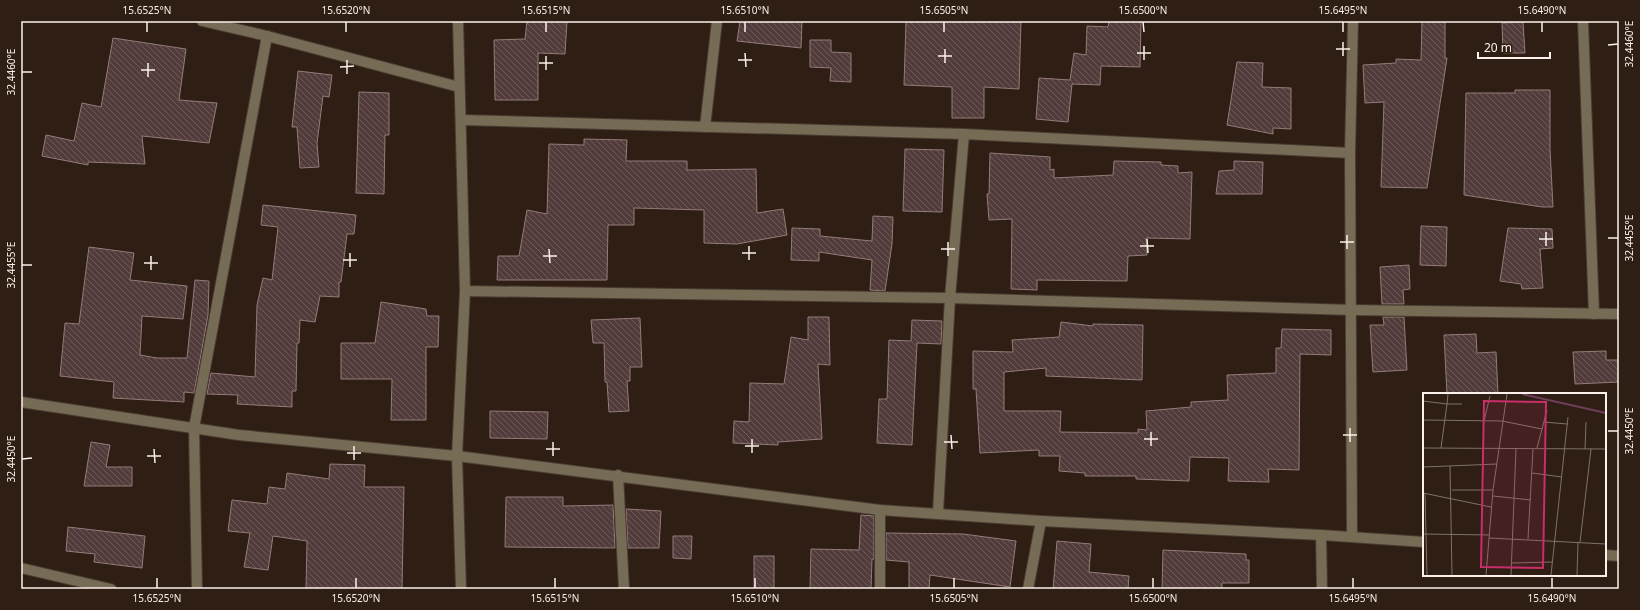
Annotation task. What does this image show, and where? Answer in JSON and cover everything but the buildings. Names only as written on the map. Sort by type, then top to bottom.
[{"type":"street","points":[[202,21],[267,36],[459,87]]},
{"type":"street","points":[[458,21],[459,87],[462,120],[465,290],[457,456],[461,589]]},
{"type":"street","points":[[705,127],[717,21]]},
{"type":"street","points":[[1352,536],[1350,153],[1353,21]]},
{"type":"street","points":[[1584,21],[1594,314]]},
{"type":"street","points":[[197,589],[194,428],[267,36]]},
{"type":"street","points":[[462,120],[964,134],[1350,153]]},
{"type":"street","points":[[938,512],[950,298],[964,134]]},
{"type":"street","points":[[465,290],[950,298],[1352,310],[1619,314]]},
{"type":"street","points":[[21,402],[239,435],[457,456],[618,475],[880,510],[938,512],[1041,521],[1352,536],[1423,542]]},
{"type":"street","points":[[618,475],[624,589]]},
{"type":"street","points":[[880,510],[880,589]]},
{"type":"street","points":[[1028,589],[1041,521]]},
{"type":"street","points":[[1322,535],[1322,589]]},
{"type":"street","points":[[1606,555],[1619,556]]},
{"type":"street","points":[[21,568],[111,589]]}]
